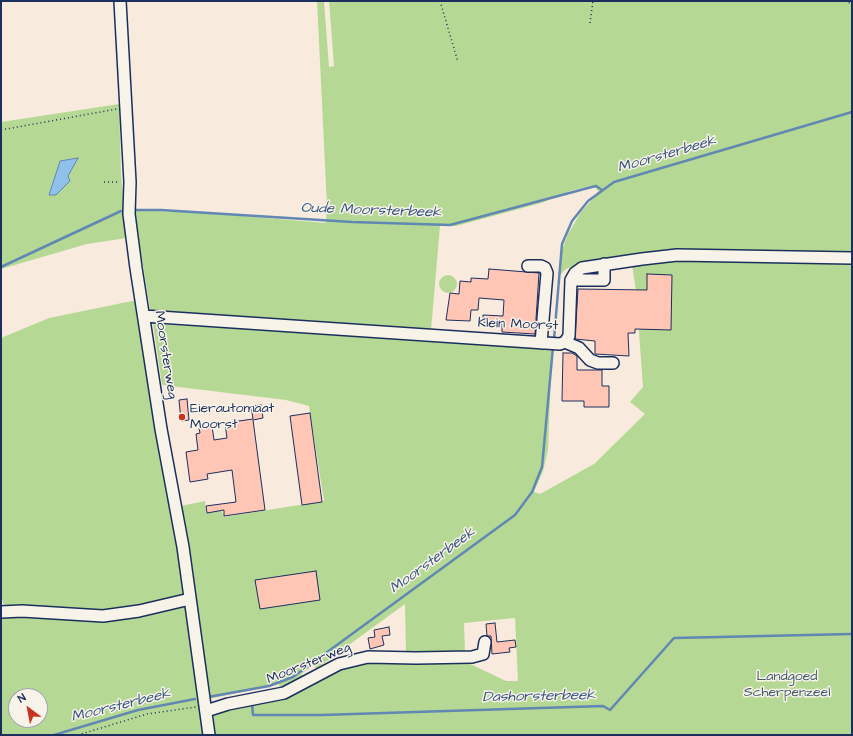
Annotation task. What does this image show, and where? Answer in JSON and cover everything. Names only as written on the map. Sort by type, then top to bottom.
[{"type":"street","name":"Moorsterweg","points":[[120,1],[127,108],[130,182],[129,214],[190,600],[209,735]]},
{"type":"street","points":[[604,264],[604,280],[571,280],[575,273],[582,268],[604,264],[678,255],[852,258]]},
{"type":"street","points":[[528,266],[541,266],[545,268],[547,273],[543,335],[541,343]]},
{"type":"street","name":"Klein Moorst","points":[[144,316],[560,344],[565,342],[569,336],[571,280]]},
{"type":"street","points":[[565,342],[579,348],[590,360],[598,363],[613,363]]},
{"type":"street","points":[[1,612],[22,611],[103,616],[139,611],[190,600]]},
{"type":"street","name":"Moorsterweg","points":[[206,708],[284,693],[339,664],[368,657],[472,657],[483,654],[485,642]]},
{"type":"path","points":[[440,1],[458,62]]},
{"type":"path","points":[[590,23],[593,1]]},
{"type":"path","points":[[845,1],[852,4]]},
{"type":"path","points":[[1,130],[127,108]]},
{"type":"path","points":[[104,182],[130,182]]},
{"type":"path","points":[[78,735],[147,714],[206,708]]},
{"type":"green space","points":[[317,1],[324,1],[329,67],[334,66],[329,1],[852,1],[852,256],[609,261],[576,265],[566,269],[558,277],[562,250],[568,234],[581,212],[599,192],[594,186],[590,186],[570,191],[541,203],[456,226],[440,226],[431,330],[151,315],[134,210],[206,213],[326,223],[327,206]]},
{"type":"green space","points":[[119,104],[121,174],[127,238],[87,244],[1,269],[1,122]]},
{"type":"green space","name":"Landgoed Scherpenzeel","points":[[697,258],[852,263],[852,735],[213,735],[211,713],[359,662],[464,661],[506,681],[518,681],[515,618],[464,623],[465,654],[406,655],[405,604],[316,669],[314,665],[301,674],[305,677],[280,689],[279,684],[209,699],[181,506],[205,501],[206,513],[221,510],[224,517],[324,501],[309,406],[286,400],[162,385],[153,324],[552,346],[548,450],[543,471],[534,492],[540,494],[594,464],[645,414],[630,402],[643,387],[636,291],[632,264]]},
{"type":"green space","points":[[444,275],[452,275],[457,280],[455,291],[452,293],[444,293],[439,288],[439,280]]},
{"type":"green space","points":[[137,300],[164,458],[184,598],[124,611],[5,609],[1,596],[1,338],[49,318]]},
{"type":"green space","points":[[185,604],[197,674],[204,735],[1,735],[1,615],[71,619]]},
{"type":"water","points":[[78,158],[68,176],[70,181],[56,195],[49,195],[60,161]]},
{"type":"building","points":[[489,269],[539,273],[535,334],[502,332],[502,323],[483,322],[483,315],[503,316],[504,300],[479,298],[478,310],[471,310],[470,321],[446,320],[450,293],[459,294],[460,281],[471,282],[471,278],[488,279]]},
{"type":"building","points":[[647,274],[672,275],[671,330],[635,329],[635,333],[628,333],[629,356],[595,354],[595,341],[575,339],[578,289],[647,290]]},
{"type":"building","points":[[563,353],[572,353],[577,356],[577,370],[602,370],[602,386],[609,386],[609,407],[584,407],[584,401],[562,401]]},
{"type":"building","points":[[187,399],[189,420],[181,421],[179,400]]},
{"type":"building","points":[[261,405],[263,418],[253,420],[265,510],[224,516],[224,510],[207,513],[206,506],[236,502],[232,470],[207,474],[208,479],[190,482],[186,452],[198,450],[196,434],[200,433],[199,428],[212,426],[214,440],[227,438],[225,423],[253,419],[251,406]]},
{"type":"building","points":[[310,413],[322,502],[302,505],[290,416]]},
{"type":"building","points":[[316,571],[320,600],[260,609],[255,580]]},
{"type":"building","points":[[495,623],[497,642],[515,640],[516,647],[509,648],[510,652],[492,654],[491,636],[487,636],[486,624]]},
{"type":"building","points":[[389,627],[390,635],[382,636],[384,645],[370,649],[368,638],[375,637],[374,630]]},
{"type":"waterway","name":"Moorsterbeek","points":[[554,339],[562,244],[572,221],[588,201],[614,182],[852,112]]},
{"type":"waterway","name":"Oude Moorsterbeek","points":[[132,210],[161,210],[352,222],[450,225],[596,186],[602,190]]},
{"type":"waterway","name":"Oude Moorsterbeek","points":[[1,267],[121,211]]},
{"type":"waterway","name":"Moorsterbeek","points":[[208,697],[269,686],[293,677],[515,515],[532,492],[542,467],[553,347]]},
{"type":"waterway","name":"Dashorsterbeek","points":[[252,704],[253,715],[322,715],[603,706],[610,710],[674,638],[852,634]]},
{"type":"waterway","name":"Moorsterbeek","points":[[54,735],[138,710],[195,699]]},
{"type":"place","name":"Eierautomaat Moorst","points":[[182,417]]}]
